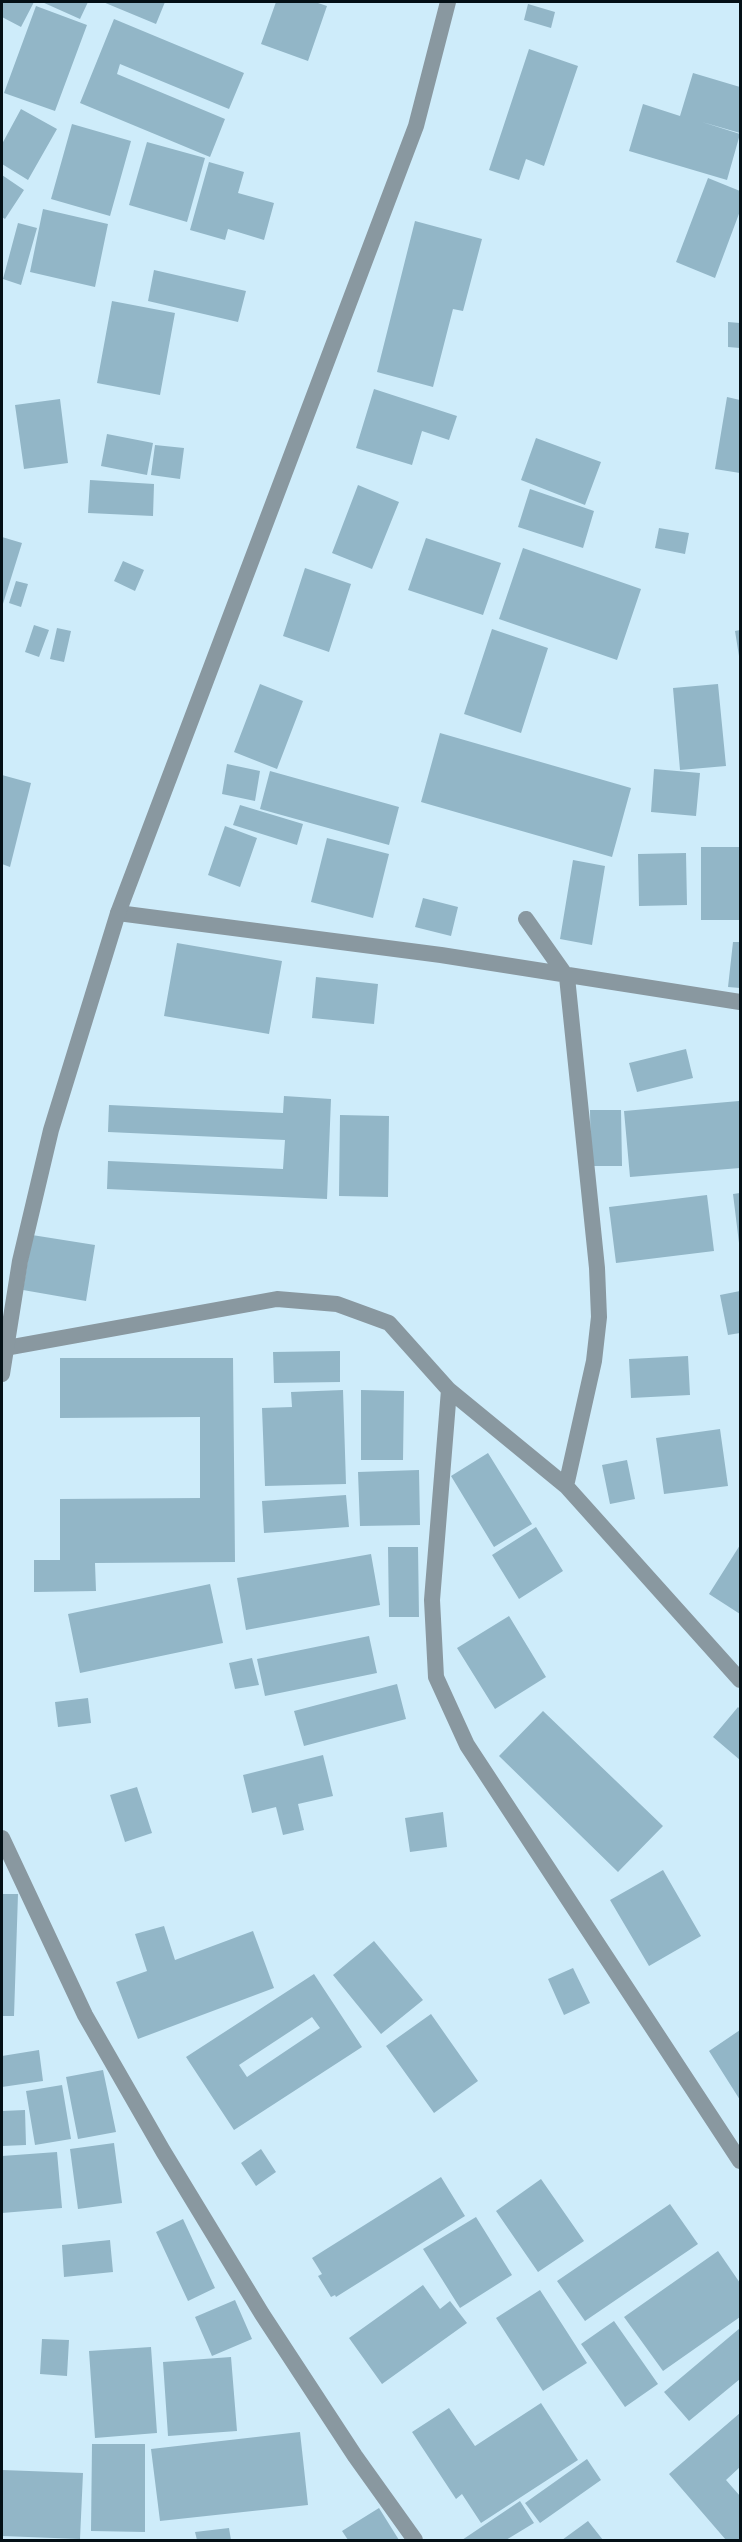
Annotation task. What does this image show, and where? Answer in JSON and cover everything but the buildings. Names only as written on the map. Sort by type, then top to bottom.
[{"type":"street","points":[[2,1374],[20,1261],[51,1130],[117,913],[416,126],[448,2]]},
{"type":"street","points":[[117,913],[441,955],[567,977],[741,1002]]},
{"type":"street","points":[[526,918],[567,977],[597,1268],[599,1317],[594,1361],[566,1486]]},
{"type":"street","points":[[6,1348],[277,1299],[337,1304],[389,1323],[449,1390],[566,1486],[741,1680]]},
{"type":"street","points":[[449,1390],[432,1600],[435,1677],[467,1745],[741,2161]]},
{"type":"street","points":[[2,1838],[85,2015],[163,2151],[262,2314],[415,2541]]}]
